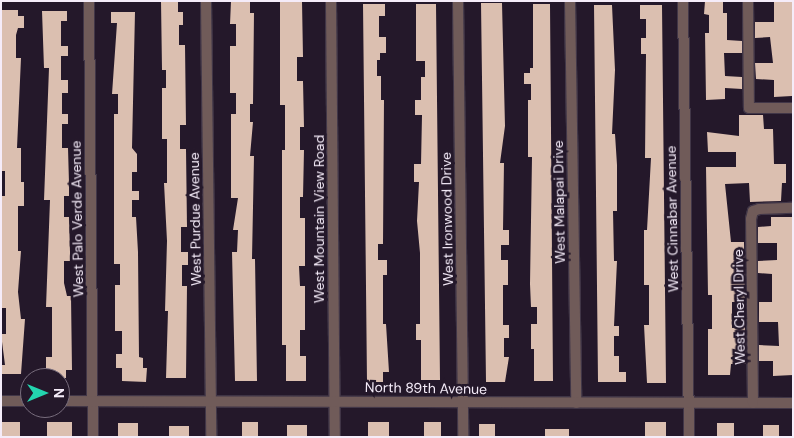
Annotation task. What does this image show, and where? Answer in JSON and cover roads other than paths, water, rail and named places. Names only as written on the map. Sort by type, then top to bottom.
[{"type":"street","name":"West Palo Verde Avenue","points":[[89,1],[93,437]]},
{"type":"street","name":"West Purdue Avenue","points":[[206,1],[211,437]]},
{"type":"street","name":"West Mountain View Road","points":[[331,1],[335,437]]},
{"type":"street","name":"West Ironwood Drive","points":[[458,1],[463,437]]},
{"type":"street","name":"West Malapai Drive","points":[[570,1],[576,403]]},
{"type":"street","name":"West Cinnabar Avenue","points":[[683,1],[689,437]]},
{"type":"street","points":[[748,1],[749,108],[793,108]]},
{"type":"street","name":"West Cheryl Drive","points":[[753,403],[753,211],[793,208]]},
{"type":"street","points":[[1,401],[20,401]]},
{"type":"street","name":"North 89th Avenue","points":[[70,402],[793,403]]}]
